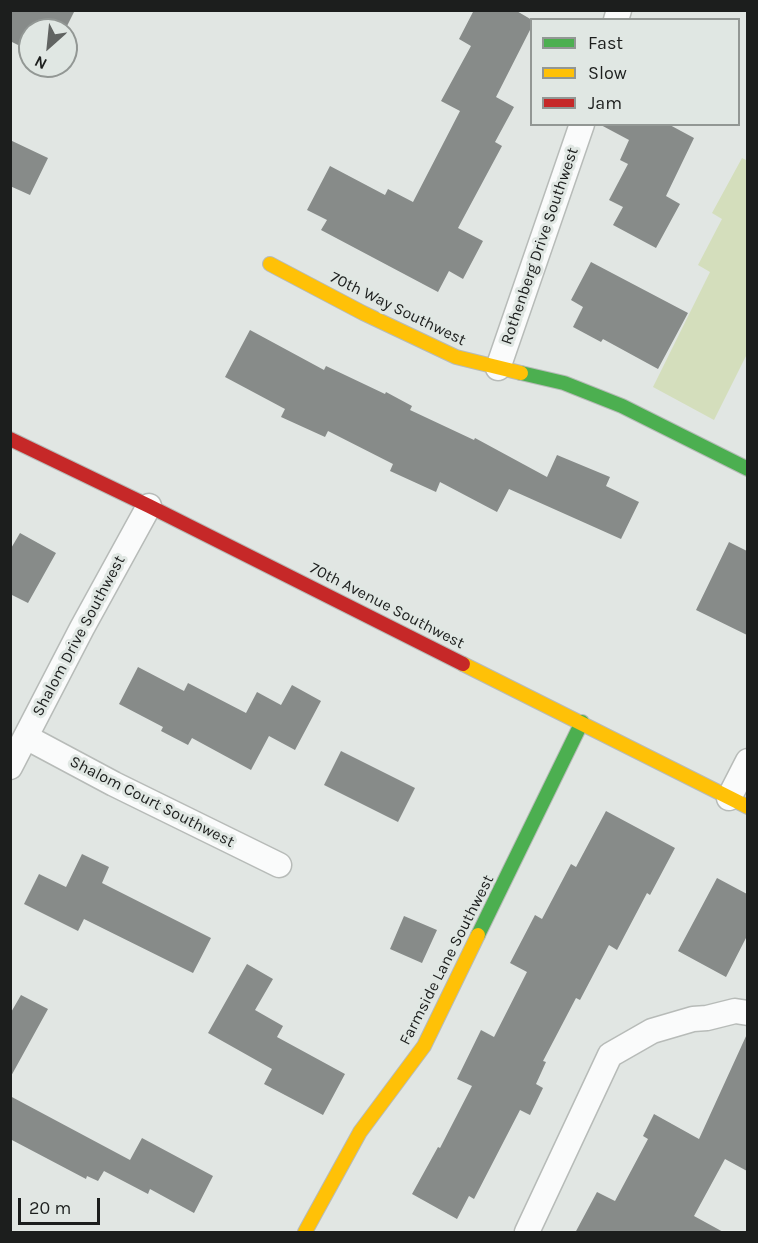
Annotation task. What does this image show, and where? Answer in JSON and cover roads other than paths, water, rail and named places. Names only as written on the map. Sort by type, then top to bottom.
[{"type":"street","name":"Rothenberg Drive Southwest","points":[[498,368],[581,126]]},
{"type":"street","name":"70th Way Southwest","points":[[270,264],[363,314],[456,357],[564,383],[612,402],[747,469]]},
{"type":"street","name":"70th Avenue Southwest","points":[[10,439],[149,506],[738,802]]},
{"type":"street","name":"Shalom Drive Southwest","points":[[10,767],[149,506]]},
{"type":"street","name":"Farmside Lane Southwest","points":[[305,1233],[360,1132],[424,1046],[582,722]]},
{"type":"street","name":"Shalom Court Southwest","points":[[26,738],[279,865]]},
{"type":"street","points":[[738,802],[747,761]]},
{"type":"street","points":[[527,1233],[610,1055],[652,1031],[693,1019],[741,1012]]}]
